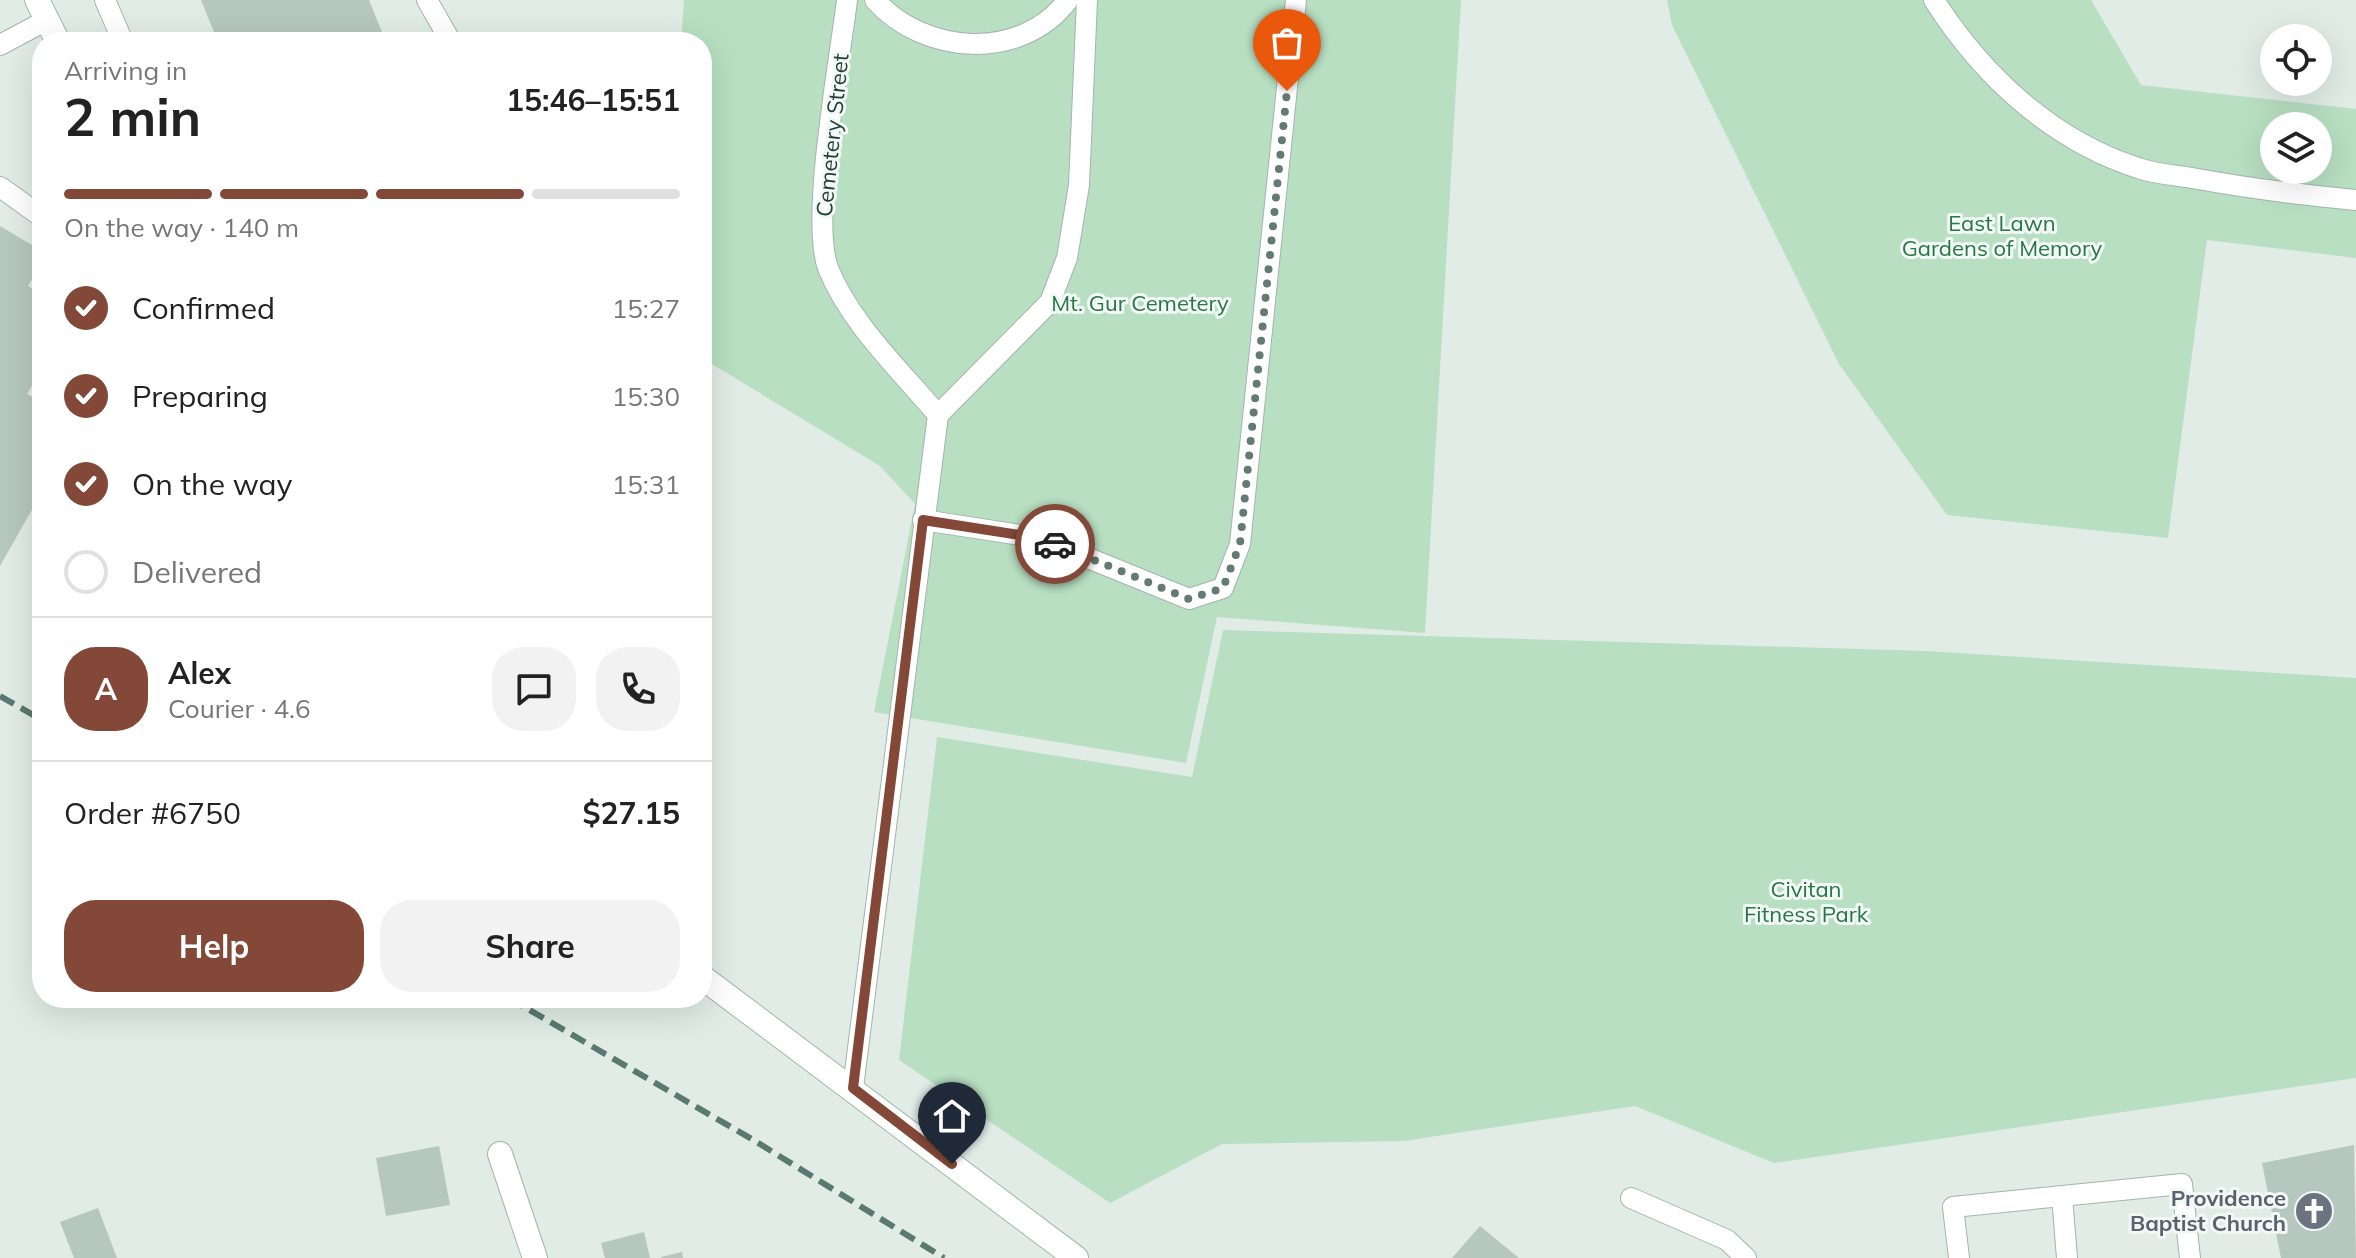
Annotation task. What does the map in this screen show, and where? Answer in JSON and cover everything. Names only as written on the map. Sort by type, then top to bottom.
[{"type":"main road","points":[[42,10],[53,32]]},
{"type":"main road","points":[[712,984],[1076,1258]]},
{"type":"main road","points":[[500,1154],[535,1258]]},
{"type":"lane","points":[[105,0],[119,32]]},
{"type":"lane","points":[[427,0],[445,32]]},
{"type":"lane","name":"Cemetery Street","points":[[847,0],[821,221],[827,266],[847,305],[938,415]]},
{"type":"lane","points":[[875,0],[916,33],[965,46],[1014,39],[1058,14],[1068,0]]},
{"type":"lane","points":[[853,1088],[938,415],[1050,302],[1067,258],[1079,185],[1087,0]]},
{"type":"lane","points":[[923,520],[1039,538],[1189,599],[1223,588],[1240,544],[1296,0]]},
{"type":"lane","points":[[1934,0],[1959,39],[2019,102],[2064,133],[2138,168],[2262,191],[2356,200]]},
{"type":"lane","points":[[0,45],[42,10]]},
{"type":"lane","points":[[0,187],[32,210]]},
{"type":"lane","points":[[1959,1258],[1953,1207],[2182,1184],[2190,1258]]},
{"type":"lane","points":[[2062,1196],[2067,1258]]},
{"type":"lane","points":[[1631,1198],[1727,1240],[1746,1258]]},
{"type":"green space","name":"Mt. Gur Cemetery","points":[[684,0],[1461,0],[1425,633],[1217,617],[1186,763],[874,712],[915,504],[880,466],[712,364],[712,32],[682,32]]},
{"type":"green space","name":"East Lawn Gardens of Memory","points":[[1667,0],[2091,0],[2141,85],[2356,109],[2356,258],[2207,240],[2168,538],[1947,515],[1839,364],[1672,25]]},
{"type":"green space","name":"Civitan Fitness Park","points":[[1223,630],[1926,651],[2356,678],[2356,1078],[1774,1163],[1635,1106],[1404,1141],[1222,1144],[1110,1203],[899,1060],[937,737],[1192,777]]},
{"type":"building","points":[[201,0],[369,0],[382,32],[214,32]]},
{"type":"building","points":[[0,226],[32,245],[32,279],[28,286],[32,288],[32,385],[27,394],[32,397],[32,510],[0,566]]},
{"type":"building","name":"Providence Baptist Church","points":[[2354,1145],[2356,1258],[2281,1258],[2262,1163]]},
{"type":"building","points":[[439,1146],[450,1205],[386,1216],[376,1158]]},
{"type":"building","points":[[98,1208],[117,1258],[74,1258],[60,1222]]},
{"type":"building","points":[[1480,1226],[1519,1258],[1452,1258]]},
{"type":"building","points":[[644,1232],[650,1258],[605,1258],[601,1243]]},
{"type":"building","points":[[682,1252],[683,1258],[661,1258],[661,1257]]},
{"type":"railway","points":[[0,696],[32,714]]},
{"type":"railway","points":[[526,1008],[755,1141],[944,1258]]},
{"type":"way so far","points":[[1055,544],[1189,599],[1223,588],[1240,544],[1287,91]]},
{"type":"place","name":"Providence Baptist Church","points":[[2314,1211]]},
{"type":"route","points":[[952,1164],[853,1088],[923,520],[1039,538],[1055,544]]}]
